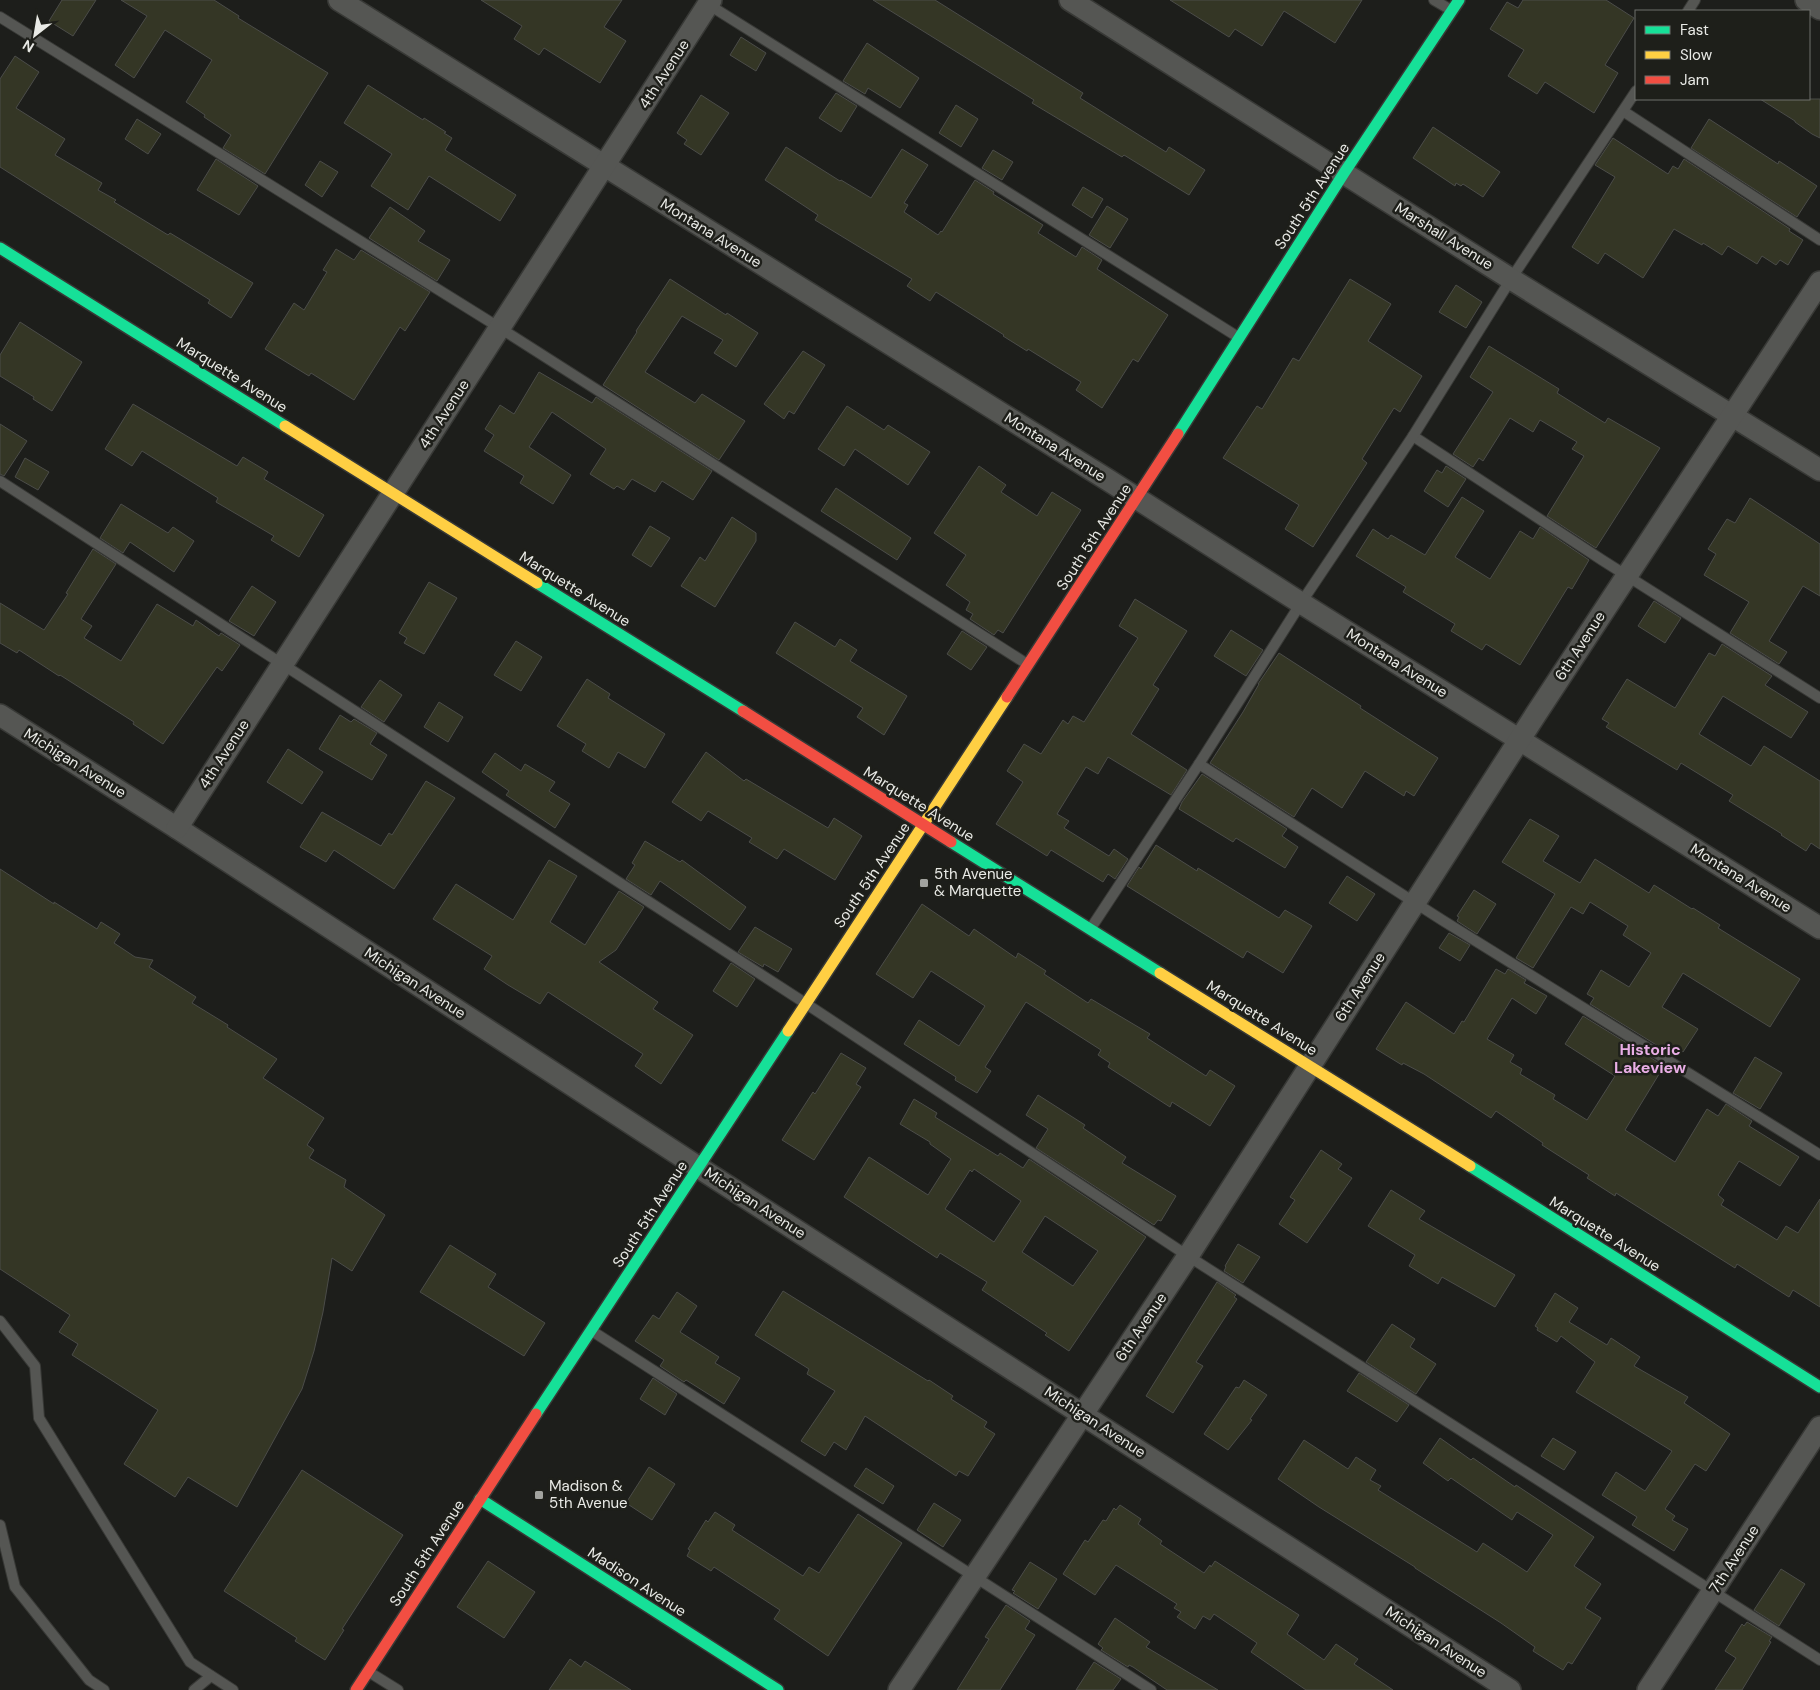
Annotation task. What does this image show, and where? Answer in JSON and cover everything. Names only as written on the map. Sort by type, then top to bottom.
[{"type":"street","name":"Montana Avenue","points":[[339,0],[1137,498],[1301,604],[1820,928]]},
{"type":"street","name":"Marshall Avenue","points":[[1070,0],[1512,279],[1820,470]]},
{"type":"street","name":"South 5th Avenue","points":[[356,1690],[1137,498],[1344,173],[1459,0]]},
{"type":"street","points":[[1806,0],[1820,9]]},
{"type":"street","name":"4th Avenue","points":[[177,828],[604,166],[707,1]]},
{"type":"street","name":"Marquette Avenue","points":[[0,248],[924,824],[1090,930],[1310,1065],[1820,1387]]},
{"type":"street","name":"6th Avenue","points":[[899,1690],[1188,1256],[1414,902],[1820,282]]},
{"type":"street","name":"Michigan Avenue","points":[[0,715],[1510,1690]]},
{"type":"street","name":"7th Avenue","points":[[1648,1690],[1820,1427]]},
{"type":"street","name":"Madison Avenue","points":[[480,1499],[778,1690]]},
{"type":"lane","points":[[1434,0],[1452,11]]},
{"type":"lane","points":[[707,1],[1239,338]]},
{"type":"lane","points":[[0,17],[500,328],[1028,665]]},
{"type":"lane","points":[[1090,930],[1635,93]]},
{"type":"lane","points":[[1623,111],[1820,240]]},
{"type":"lane","points":[[1413,436],[1627,576],[1820,698]]},
{"type":"lane","points":[[0,481],[805,1003],[1188,1256],[1820,1660]]},
{"type":"lane","points":[[1199,764],[1414,902],[1820,1155]]},
{"type":"lane","points":[[0,1321],[35,1366],[39,1418],[190,1662],[233,1690]]},
{"type":"lane","points":[[592,1330],[1151,1690]]},
{"type":"lane","points":[[0,1525],[15,1587],[89,1680],[104,1690]]},
{"type":"lane","points":[[368,1671],[398,1690]]},
{"type":"lane","points":[[194,1690],[212,1676]]},
{"type":"building","points":[[62,0],[96,0],[73,36],[49,21]]},
{"type":"building","points":[[121,0],[214,0],[239,16],[238,18],[328,73],[265,174],[223,148],[231,135],[186,102],[212,60],[165,30],[134,78],[115,65],[147,16]]},
{"type":"building","points":[[481,0],[622,0],[604,27],[626,41],[600,83],[544,48],[539,55],[514,39],[522,26]]},
{"type":"building","points":[[873,0],[935,0],[1083,93],[1080,98],[1166,152],[1169,147],[1205,170],[1189,195],[1124,155],[1122,157],[1032,103],[1034,100]]},
{"type":"building","points":[[1170,0],[1362,0],[1335,43],[1284,11],[1262,46],[1235,29],[1229,37]]},
{"type":"building","points":[[1523,0],[1606,0],[1634,18],[1605,65],[1618,73],[1594,113],[1545,82],[1537,94],[1508,76],[1524,50],[1490,29],[1507,2],[1518,8]]},
{"type":"building","points":[[741,37],[766,53],[756,71],[730,55]]},
{"type":"building","points":[[867,43],[919,78],[900,108],[868,88],[865,94],[843,81]]},
{"type":"building","points":[[15,56],[39,72],[16,108],[65,139],[55,155],[102,183],[98,190],[116,200],[114,202],[253,283],[231,318],[208,303],[210,300],[0,167],[0,79]]},
{"type":"building","points":[[368,85],[423,120],[424,118],[446,132],[444,133],[452,138],[445,150],[516,195],[500,221],[429,176],[408,210],[371,186],[392,154],[344,123]]},
{"type":"building","points":[[836,93],[857,106],[841,132],[819,118]]},
{"type":"building","points":[[701,95],[729,113],[701,155],[684,144],[687,140],[677,133]]},
{"type":"building","points":[[1820,99],[1820,138],[1762,100]]},
{"type":"building","points":[[956,105],[978,119],[961,147],[939,133]]},
{"type":"building","points":[[137,119],[161,134],[148,154],[125,139]]},
{"type":"building","points":[[1709,119],[1778,164],[1779,161],[1817,186],[1797,217],[1691,148]]},
{"type":"building","points":[[1433,127],[1500,172],[1483,197],[1463,184],[1461,186],[1456,183],[1455,186],[1413,158]]},
{"type":"building","points":[[1613,138],[1668,174],[1673,166],[1678,169],[1684,159],[1790,229],[1789,231],[1803,240],[1788,265],[1780,260],[1776,265],[1762,256],[1757,264],[1728,246],[1722,255],[1703,243],[1702,245],[1674,229],[1643,278],[1605,253],[1598,264],[1572,247],[1615,177],[1595,165]]},
{"type":"building","points":[[786,147],[871,198],[902,149],[928,165],[904,203],[908,205],[904,212],[938,235],[942,232],[975,180],[994,192],[993,194],[1043,225],[1038,233],[1076,257],[1082,247],[1102,260],[1097,269],[1168,315],[1138,362],[1133,359],[1102,408],[1076,390],[1081,382],[1028,349],[1027,351],[936,292],[930,301],[907,286],[912,279],[815,220],[818,215],[765,180]]},
{"type":"building","points":[[993,150],[1013,162],[1002,180],[982,168]]},
{"type":"building","points":[[216,159],[258,186],[239,215],[197,190]]},
{"type":"building","points":[[320,161],[338,172],[322,197],[305,185]]},
{"type":"building","points":[[1083,187],[1103,199],[1092,218],[1072,205]]},
{"type":"building","points":[[1107,206],[1128,219],[1110,248],[1089,235]]},
{"type":"building","points":[[390,207],[425,231],[418,241],[450,260],[437,281],[369,238]]},
{"type":"building","points":[[336,249],[354,260],[361,250],[430,292],[405,331],[400,327],[354,400],[311,373],[309,376],[265,349],[294,303],[304,310],[327,272],[323,270]]},
{"type":"building","points":[[670,279],[758,333],[736,367],[714,353],[723,340],[682,316],[645,372],[695,403],[702,394],[745,421],[719,460],[603,385]]},
{"type":"building","points":[[1350,279],[1391,304],[1368,341],[1422,376],[1400,412],[1394,408],[1362,459],[1367,463],[1313,547],[1285,529],[1299,505],[1223,458],[1257,406],[1262,409],[1293,358],[1299,361]]},
{"type":"building","points":[[1456,285],[1482,302],[1466,328],[1439,312]]},
{"type":"building","points":[[20,322],[82,362],[52,411],[33,399],[34,397],[0,376],[0,355]]},
{"type":"building","points":[[1489,346],[1559,389],[1557,393],[1605,423],[1608,418],[1660,448],[1596,548],[1547,516],[1584,456],[1572,449],[1577,442],[1540,420],[1533,432],[1510,418],[1483,461],[1479,458],[1473,467],[1453,454],[1493,392],[1470,377]]},
{"type":"building","points":[[803,351],[825,365],[794,414],[789,411],[784,419],[764,404]]},
{"type":"building","points":[[539,372],[592,403],[596,397],[712,471],[693,500],[662,481],[655,492],[632,479],[624,490],[617,486],[614,489],[590,474],[606,449],[552,412],[529,447],[571,475],[553,504],[520,483],[524,476],[484,451],[494,435],[485,429],[500,405],[514,414]]},
{"type":"building","points":[[133,404],[237,466],[243,457],[268,472],[264,479],[324,515],[299,557],[271,540],[274,536],[216,502],[218,498],[142,451],[132,466],[105,449]]},
{"type":"building","points":[[847,406],[884,430],[888,425],[930,452],[908,485],[855,449],[844,466],[818,449]]},
{"type":"building","points":[[0,424],[27,441],[4,476],[0,474]]},
{"type":"building","points":[[25,458],[49,472],[38,490],[15,477]]},
{"type":"building","points":[[979,466],[1006,485],[1001,492],[1037,516],[1052,492],[1081,510],[1003,633],[998,630],[994,635],[970,619],[973,614],[966,610],[970,602],[946,585],[966,555],[934,533]]},
{"type":"building","points":[[1446,466],[1466,479],[1448,507],[1424,491],[1437,470],[1442,473]]},
{"type":"building","points":[[836,488],[911,538],[897,560],[821,511]]},
{"type":"building","points":[[1462,497],[1484,511],[1455,557],[1490,579],[1520,531],[1533,539],[1540,527],[1589,560],[1572,589],[1568,587],[1520,665],[1486,644],[1482,650],[1451,631],[1455,624],[1403,592],[1406,587],[1356,556],[1373,529],[1388,539],[1391,535],[1425,555]]},
{"type":"building","points":[[1750,498],[1820,544],[1820,596],[1803,586],[1769,641],[1787,652],[1779,664],[1730,633],[1749,602],[1704,575],[1716,554],[1708,549],[1727,519],[1735,523]]},
{"type":"building","points":[[121,504],[168,533],[173,527],[194,541],[174,572],[130,542],[123,553],[100,538]]},
{"type":"building","points":[[732,517],[756,533],[756,541],[715,607],[681,586],[700,557],[705,561]]},
{"type":"building","points":[[650,526],[670,538],[651,567],[632,555]]},
{"type":"building","points":[[93,549],[116,564],[81,619],[92,626],[84,638],[121,661],[157,604],[193,626],[196,620],[219,636],[221,633],[240,645],[222,671],[217,667],[163,744],[133,724],[134,722],[60,675],[19,650],[17,653],[0,643],[0,603],[44,630],[68,594],[66,593]]},
{"type":"building","points":[[429,582],[457,598],[424,654],[404,643],[407,638],[399,633]]},
{"type":"building","points":[[252,586],[276,602],[254,636],[229,621]]},
{"type":"building","points":[[1135,599],[1187,631],[1153,685],[1159,689],[1131,734],[1187,770],[1171,795],[1108,757],[1098,774],[1086,767],[1057,814],[1069,821],[1064,828],[1109,856],[1114,849],[1128,859],[1115,879],[1108,874],[1103,882],[1051,850],[1047,856],[996,824],[1023,782],[1007,771],[1024,744],[1041,754],[1063,720],[1068,724],[1073,716],[1084,722],[1138,638],[1119,626]]},
{"type":"building","points":[[1654,601],[1681,618],[1665,643],[1638,626]]},
{"type":"building","points":[[795,622],[835,647],[840,639],[857,650],[850,661],[907,696],[884,735],[857,717],[863,708],[776,653]]},
{"type":"building","points":[[1231,630],[1263,650],[1246,676],[1214,656]]},
{"type":"building","points":[[962,631],[987,647],[971,670],[947,654]]},
{"type":"building","points":[[516,641],[542,657],[521,691],[494,675]]},
{"type":"building","points":[[1722,644],[1772,676],[1765,685],[1808,712],[1791,738],[1723,696],[1699,734],[1751,766],[1764,746],[1820,781],[1820,849],[1811,843],[1806,851],[1729,801],[1733,795],[1681,763],[1677,770],[1606,727],[1609,723],[1602,719],[1627,679],[1675,708],[1709,653],[1715,656]]},
{"type":"building","points":[[1279,653],[1438,758],[1414,796],[1406,791],[1404,796],[1365,771],[1342,808],[1312,788],[1294,817],[1210,763]]},
{"type":"building","points":[[587,679],[610,694],[608,698],[665,734],[645,768],[618,752],[609,768],[582,751],[586,744],[557,726]]},
{"type":"building","points":[[380,680],[402,695],[384,722],[361,707]]},
{"type":"building","points":[[439,702],[463,717],[448,742],[424,727]]},
{"type":"building","points":[[340,715],[351,722],[354,719],[377,733],[370,744],[387,755],[372,780],[319,749]]},
{"type":"building","points":[[288,749],[323,772],[302,804],[267,782]]},
{"type":"building","points":[[706,752],[744,781],[746,779],[828,828],[834,818],[862,836],[835,880],[784,849],[777,859],[749,842],[752,838],[708,811],[701,821],[672,802]]},
{"type":"building","points":[[495,753],[521,771],[525,764],[555,782],[549,791],[570,804],[555,828],[506,795],[509,791],[482,772]]},
{"type":"building","points":[[1202,774],[1287,829],[1282,836],[1298,847],[1285,868],[1236,838],[1233,842],[1179,809]]},
{"type":"building","points":[[426,781],[455,798],[394,889],[334,850],[326,862],[300,847],[322,812],[381,846],[389,833],[392,835]]},
{"type":"building","points":[[1530,819],[1559,836],[1543,861],[1580,883],[1595,859],[1649,893],[1654,885],[1720,925],[1718,928],[1800,979],[1770,1027],[1683,973],[1662,1007],[1698,1029],[1683,1052],[1676,1047],[1671,1054],[1590,1004],[1594,998],[1587,994],[1601,970],[1629,987],[1651,953],[1623,935],[1628,926],[1590,902],[1583,914],[1571,907],[1533,968],[1516,958],[1555,894],[1502,862]]},
{"type":"building","points":[[645,841],[680,862],[682,860],[746,907],[730,930],[660,881],[651,895],[626,879],[635,865],[632,863]]},
{"type":"building","points":[[1156,845],[1197,871],[1198,868],[1279,918],[1285,910],[1312,926],[1283,973],[1247,951],[1243,958],[1127,886],[1139,867],[1141,869]]},
{"type":"building","points":[[549,860],[577,876],[550,922],[585,945],[619,891],[644,907],[616,950],[599,962],[658,1002],[653,1009],[693,1035],[661,1084],[635,1066],[643,1054],[548,992],[540,1004],[508,985],[484,969],[492,956],[433,919],[456,884],[513,920]]},
{"type":"building","points":[[0,869],[97,929],[101,922],[120,934],[114,943],[135,957],[153,960],[149,967],[196,997],[192,1003],[277,1059],[263,1078],[324,1118],[307,1145],[314,1150],[309,1158],[346,1180],[344,1187],[385,1215],[352,1271],[332,1258],[323,1312],[314,1351],[302,1389],[237,1507],[188,1477],[175,1497],[124,1464],[158,1410],[72,1355],[78,1344],[59,1332],[70,1315],[0,1269]]},
{"type":"building","points":[[1347,876],[1375,894],[1357,921],[1329,903]]},
{"type":"building","points":[[1474,890],[1496,904],[1477,934],[1457,921],[1459,917],[1457,916]]},
{"type":"building","points":[[922,904],[969,936],[974,929],[1016,958],[1018,953],[1046,971],[1044,974],[1088,1003],[1091,999],[1150,1034],[1147,1038],[1206,1076],[1210,1070],[1235,1086],[1210,1126],[1172,1102],[1170,1107],[1108,1067],[1110,1063],[1098,1055],[1101,1050],[1026,1002],[985,1067],[991,1071],[977,1093],[955,1080],[956,1077],[904,1044],[919,1020],[959,1046],[985,1006],[931,971],[913,998],[876,974]]},
{"type":"building","points":[[755,927],[792,949],[778,972],[764,964],[763,967],[738,952]]},
{"type":"building","points":[[1449,933],[1470,945],[1460,961],[1439,948]]},
{"type":"building","points":[[731,963],[755,979],[737,1007],[713,991]]},
{"type":"building","points":[[1496,969],[1505,974],[1508,969],[1526,980],[1524,983],[1547,996],[1536,1014],[1512,998],[1487,1039],[1514,1055],[1510,1062],[1522,1069],[1520,1074],[1555,1095],[1553,1099],[1587,1120],[1615,1076],[1565,1044],[1583,1016],[1664,1066],[1625,1130],[1675,1162],[1707,1109],[1718,1116],[1726,1104],[1752,1121],[1749,1126],[1799,1157],[1780,1186],[1739,1161],[1718,1195],[1724,1200],[1721,1205],[1777,1240],[1786,1226],[1798,1233],[1820,1199],[1820,1307],[1793,1290],[1789,1297],[1737,1264],[1735,1268],[1616,1193],[1615,1196],[1587,1178],[1589,1175],[1542,1145],[1543,1143],[1496,1111],[1491,1118],[1424,1074],[1403,1063],[1402,1065],[1376,1049],[1406,1002],[1454,1034],[1462,1021],[1464,1022]]},
{"type":"building","points":[[841,1053],[866,1068],[856,1084],[861,1087],[814,1160],[782,1140]]},
{"type":"building","points":[[1755,1057],[1782,1073],[1760,1109],[1733,1093]]},
{"type":"building","points":[[1038,1095],[1085,1125],[1083,1128],[1126,1157],[1122,1163],[1176,1196],[1161,1221],[1158,1220],[1154,1225],[1036,1148],[1048,1129],[1026,1115]]},
{"type":"building","points":[[914,1099],[937,1113],[935,1117],[998,1156],[1000,1153],[1023,1168],[1029,1159],[1146,1237],[1069,1351],[1045,1335],[1047,1333],[982,1290],[987,1282],[940,1253],[937,1258],[844,1197],[869,1157],[928,1195],[951,1159],[930,1144],[930,1142],[900,1124]],"holes":[[[974,1169],[1021,1201],[994,1242],[945,1209],[970,1170],[972,1172]],[[1045,1216],[1098,1251],[1073,1286],[1022,1252]]]},
{"type":"building","points":[[1321,1150],[1342,1164],[1338,1169],[1352,1178],[1307,1243],[1279,1224],[1295,1200],[1290,1197]]},
{"type":"building","points":[[1391,1190],[1425,1211],[1419,1219],[1515,1275],[1495,1307],[1442,1277],[1438,1284],[1409,1266],[1415,1255],[1368,1226]]},
{"type":"building","points":[[1238,1244],[1260,1257],[1243,1283],[1224,1271]]},
{"type":"building","points":[[450,1245],[496,1274],[488,1287],[545,1323],[524,1356],[420,1292]]},
{"type":"building","points":[[1217,1282],[1236,1295],[1234,1297],[1237,1299],[1196,1362],[1203,1366],[1173,1413],[1146,1396]]},
{"type":"building","points":[[783,1291],[929,1380],[953,1396],[951,1399],[987,1422],[984,1427],[995,1434],[968,1476],[959,1471],[956,1476],[865,1416],[846,1450],[834,1442],[825,1456],[801,1441],[835,1391],[807,1374],[809,1369],[755,1335]]},
{"type":"building","points":[[677,1292],[697,1306],[680,1332],[719,1357],[715,1363],[740,1378],[724,1404],[686,1380],[684,1382],[660,1366],[664,1360],[635,1341],[653,1315],[659,1319]]},
{"type":"building","points":[[1555,1293],[1578,1308],[1569,1322],[1607,1345],[1611,1338],[1640,1357],[1634,1366],[1688,1397],[1684,1403],[1730,1434],[1706,1471],[1695,1464],[1665,1509],[1675,1516],[1672,1520],[1688,1529],[1674,1551],[1632,1525],[1637,1517],[1602,1495],[1616,1472],[1645,1491],[1672,1451],[1576,1392],[1595,1362],[1561,1336],[1557,1342],[1537,1330],[1538,1328],[1535,1326]]},
{"type":"building","points":[[1392,1324],[1415,1339],[1410,1347],[1436,1364],[1416,1394],[1366,1362]]},
{"type":"building","points":[[1359,1373],[1409,1405],[1397,1422],[1347,1391]]},
{"type":"building","points":[[653,1378],[677,1394],[665,1415],[640,1399]]},
{"type":"building","points":[[1244,1380],[1267,1395],[1250,1419],[1252,1420],[1228,1450],[1204,1434],[1236,1387],[1239,1388]]},
{"type":"building","points":[[1440,1438],[1471,1460],[1473,1458],[1594,1537],[1574,1566],[1601,1584],[1585,1608],[1601,1618],[1572,1664],[1568,1662],[1563,1670],[1533,1651],[1535,1647],[1501,1623],[1278,1479],[1304,1440],[1348,1469],[1356,1457],[1376,1470],[1370,1480],[1381,1486],[1378,1490],[1477,1552],[1483,1543],[1527,1572],[1553,1535],[1517,1512],[1512,1520],[1451,1478],[1448,1481],[1423,1463]]},
{"type":"building","points":[[1553,1438],[1576,1452],[1564,1470],[1541,1456]]},
{"type":"building","points":[[649,1467],[675,1484],[652,1520],[626,1503]]},
{"type":"building","points":[[866,1468],[894,1486],[883,1504],[854,1486]]},
{"type":"building","points":[[302,1470],[403,1535],[342,1629],[344,1630],[325,1660],[295,1641],[297,1638],[224,1591]]},
{"type":"building","points":[[934,1503],[961,1520],[943,1547],[917,1530]]},
{"type":"building","points":[[1120,1505],[1141,1519],[1138,1524],[1162,1541],[1160,1544],[1204,1573],[1215,1561],[1299,1615],[1287,1634],[1324,1660],[1336,1644],[1358,1659],[1354,1664],[1393,1690],[1306,1690],[1251,1652],[1257,1643],[1214,1614],[1210,1620],[1203,1616],[1195,1629],[1177,1617],[1181,1612],[1174,1608],[1177,1604],[1116,1565],[1095,1595],[1063,1574],[1085,1540],[1088,1542],[1103,1520],[1106,1521],[1114,1508],[1116,1510]]},
{"type":"building","points":[[715,1512],[735,1525],[732,1530],[803,1576],[809,1567],[819,1573],[858,1514],[902,1543],[828,1656],[774,1619],[780,1610],[714,1567],[711,1571],[687,1556],[690,1550],[688,1549],[706,1520],[708,1522]]},
{"type":"building","points":[[488,1561],[535,1592],[504,1638],[457,1607]]},
{"type":"building","points":[[1030,1562],[1057,1579],[1038,1609],[1013,1593],[1015,1591],[1012,1590]]},
{"type":"building","points":[[1781,1569],[1805,1584],[1779,1626],[1754,1610]]},
{"type":"building","points":[[1006,1605],[1030,1621],[1025,1629],[1035,1635],[1000,1690],[957,1690],[989,1639],[985,1637]]},
{"type":"building","points":[[1115,1618],[1150,1642],[1146,1647],[1218,1690],[1167,1690],[1133,1667],[1129,1665],[1128,1667],[1101,1650],[1103,1648],[1098,1644]]},
{"type":"building","points":[[1747,1622],[1772,1637],[1769,1641],[1771,1642],[1742,1690],[1715,1690],[1736,1658],[1725,1651],[1742,1624],[1744,1626]]},
{"type":"building","points":[[570,1659],[581,1667],[585,1661],[631,1690],[549,1690]]},
{"type":"building","points":[[1094,1662],[1121,1679],[1113,1690],[1076,1690]]},
{"type":"traffic: fast","points":[[1178,434],[1344,173],[1459,0]]},
{"type":"traffic: fast","points":[[0,248],[285,426]]},
{"type":"traffic: fast","points":[[537,583],[743,711]]},
{"type":"traffic: fast","points":[[951,842],[1160,973]]},
{"type":"traffic: fast","points":[[536,1414],[788,1031]]},
{"type":"traffic: fast","points":[[1470,1166],[1820,1387]]},
{"type":"traffic: fast","points":[[480,1499],[778,1690]]},
{"type":"traffic: slow","points":[[285,426],[537,583]]},
{"type":"traffic: slow","points":[[788,1031],[1007,697]]},
{"type":"traffic: slow","points":[[1160,973],[1470,1166]]},
{"type":"traffic: jam","points":[[1007,697],[1178,434]]},
{"type":"traffic: jam","points":[[743,711],[951,842]]},
{"type":"traffic: jam","points":[[356,1690],[536,1414]]},
{"type":"place","name":"5th Avenue & Marquette","points":[[924,883]]},
{"type":"place","name":"Madison & 5th Avenue","points":[[539,1495]]},
{"type":"district","name":"Historic Lakeview","points":[[1650,1058]]}]
